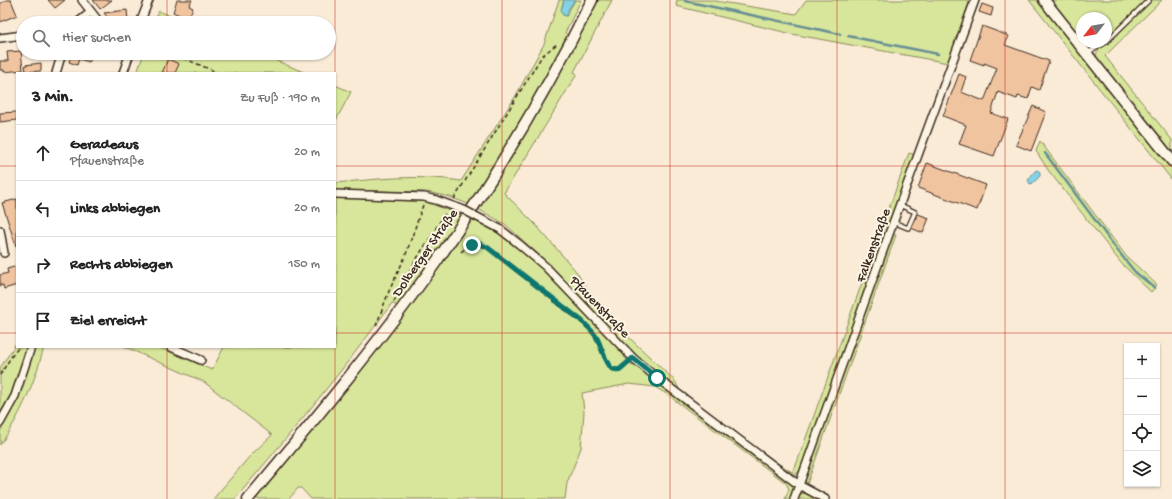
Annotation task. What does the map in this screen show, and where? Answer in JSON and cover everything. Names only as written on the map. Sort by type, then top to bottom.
[{"type":"main road","name":"Dolberger Straße","points":[[248,499],[339,390],[434,264],[489,182],[525,124],[592,0]]},
{"type":"main road","points":[[1044,0],[1172,161]]},
{"type":"street","points":[[82,0],[94,16]]},
{"type":"street","points":[[143,16],[149,0]]},
{"type":"street","name":"Falkenstraße","points":[[794,499],[893,222],[975,0]]},
{"type":"street","points":[[86,16],[91,12]]},
{"type":"street","points":[[0,38],[16,37]]},
{"type":"street","points":[[56,72],[60,60]]},
{"type":"street","points":[[123,72],[128,60]]},
{"type":"street","name":"Pfauenstraße","points":[[336,194],[424,197],[464,210],[500,229],[546,268],[633,358],[657,378],[799,485],[825,499]]},
{"type":"street","points":[[0,230],[4,253]]},
{"type":"street","points":[[0,422],[15,396],[31,348]]},
{"type":"street","points":[[173,348],[201,360]]},
{"type":"lane","points":[[1087,54],[1106,42],[1149,0]]},
{"type":"lane","points":[[893,222],[908,228],[915,212],[900,206]]},
{"type":"path","points":[[451,204],[542,56],[560,42]]},
{"type":"path","points":[[188,60],[217,72]]},
{"type":"path","points":[[382,320],[374,332],[405,257],[422,210],[424,197]]},
{"type":"path","points":[[393,306],[401,284],[447,211]]},
{"type":"path","points":[[461,252],[472,245],[480,244],[487,247],[592,331],[612,369],[619,370],[633,358]]},
{"type":"path","points":[[382,311],[386,315]]},
{"type":"path","points":[[0,375],[18,348]]},
{"type":"green space","points":[[559,0],[564,0],[562,11],[563,15],[566,16],[575,0],[581,0],[565,33],[569,36],[520,121],[468,204],[450,197],[427,192],[336,190],[336,183],[382,179],[430,178],[461,181],[515,97],[544,44]]},
{"type":"green space","points":[[597,0],[612,0],[574,72],[577,74],[504,193],[535,224],[575,270],[589,291],[619,328],[675,381],[680,391],[633,352],[549,264],[505,224],[478,209],[540,106]]},
{"type":"green space","points":[[677,0],[709,0],[796,14],[806,0],[970,0],[948,63],[792,34],[676,6]]},
{"type":"green space","points":[[1029,0],[1038,0],[1172,168],[1172,180]]},
{"type":"green space","points":[[1050,0],[1162,0],[1105,56],[1172,140],[1172,153],[1097,58],[1096,54],[1099,50],[1097,48],[1112,48],[1112,12],[1076,12],[1076,32]]},
{"type":"green space","points":[[159,11],[171,16],[157,16]]},
{"type":"green space","points":[[142,60],[275,60],[304,72],[137,72]]},
{"type":"green space","points":[[336,85],[351,92],[336,120]]},
{"type":"green space","points":[[1040,141],[1126,256],[1157,285],[1151,292],[1121,263],[1048,170],[1036,151]]},
{"type":"green space","points":[[909,153],[915,155],[802,469],[796,474],[789,473],[763,454],[792,472],[795,468]]},
{"type":"green space","points":[[336,197],[420,200],[461,215],[397,306],[392,303],[335,378],[235,499],[213,499],[250,456],[272,435],[204,382],[127,348],[160,348],[212,370],[223,348],[336,348]]},
{"type":"green space","points":[[472,219],[498,233],[499,232],[533,259],[624,354],[624,357],[633,366],[640,368],[792,483],[794,487],[791,499],[785,499],[789,489],[786,483],[665,393],[655,387],[629,384],[582,393],[584,412],[581,448],[567,483],[565,499],[311,499],[301,488],[298,488],[289,499],[255,499],[367,362],[421,291]]},
{"type":"green space","points":[[892,235],[896,235],[807,484],[805,476]]},
{"type":"green space","points":[[16,344],[16,348],[28,348],[11,394],[0,413],[0,368]]},
{"type":"green space","points":[[35,348],[44,348],[36,373],[21,410],[8,434],[0,445],[0,432],[18,396]]},
{"type":"green space","points":[[805,493],[820,499],[797,499],[801,494]]},
{"type":"water","points":[[564,0],[575,0],[569,8],[567,16],[563,15],[561,11]]},
{"type":"water","points":[[1037,170],[1040,172],[1040,176],[1030,184],[1028,180]]},
{"type":"building","points":[[6,0],[11,0],[17,15],[0,22],[0,4]]},
{"type":"building","points":[[48,0],[65,0],[55,8]]},
{"type":"building","points":[[93,0],[112,0],[100,9]]},
{"type":"building","points":[[177,0],[192,0],[189,6],[193,8],[189,16],[182,16],[173,12]]},
{"type":"building","points":[[982,4],[993,8],[991,16],[979,12]]},
{"type":"building","points":[[127,10],[128,16],[106,16],[104,13]]},
{"type":"building","points":[[982,26],[1009,36],[1005,45],[1049,61],[1039,90],[1032,87],[1028,99],[1018,96],[1017,99],[998,92],[991,113],[1008,119],[994,156],[959,144],[966,125],[943,116],[959,74],[966,77],[961,92],[984,101],[997,68],[970,60]]},
{"type":"building","points":[[16,51],[16,60],[22,60],[23,70],[4,72],[4,70],[0,70],[0,61],[8,61],[7,52]]},
{"type":"building","points":[[70,60],[79,60],[77,65],[69,62]]},
{"type":"building","points":[[168,60],[179,64],[175,72],[162,72]]},
{"type":"building","points":[[41,63],[41,71],[26,72],[25,65]]},
{"type":"building","points":[[1033,106],[1046,112],[1031,151],[1016,145]]},
{"type":"building","points":[[16,112],[16,120],[0,122],[0,113]]},
{"type":"building","points":[[927,163],[986,185],[977,210],[918,188]]},
{"type":"building","points":[[16,199],[16,246],[2,203]]},
{"type":"building","points":[[918,214],[929,218],[923,233],[911,228]]},
{"type":"building","points":[[16,266],[16,285],[4,289],[3,285],[0,286],[0,275],[8,273],[7,269]]},
{"type":"waterway","points":[[685,1],[840,34]]},
{"type":"waterway","points":[[848,36],[938,54]]},
{"type":"waterway","points":[[1045,153],[1135,272],[1155,288]]},
{"type":"route","points":[[472,245],[480,244],[487,247],[582,321],[597,338],[607,362],[612,369],[619,370],[633,358],[657,378]]}]
